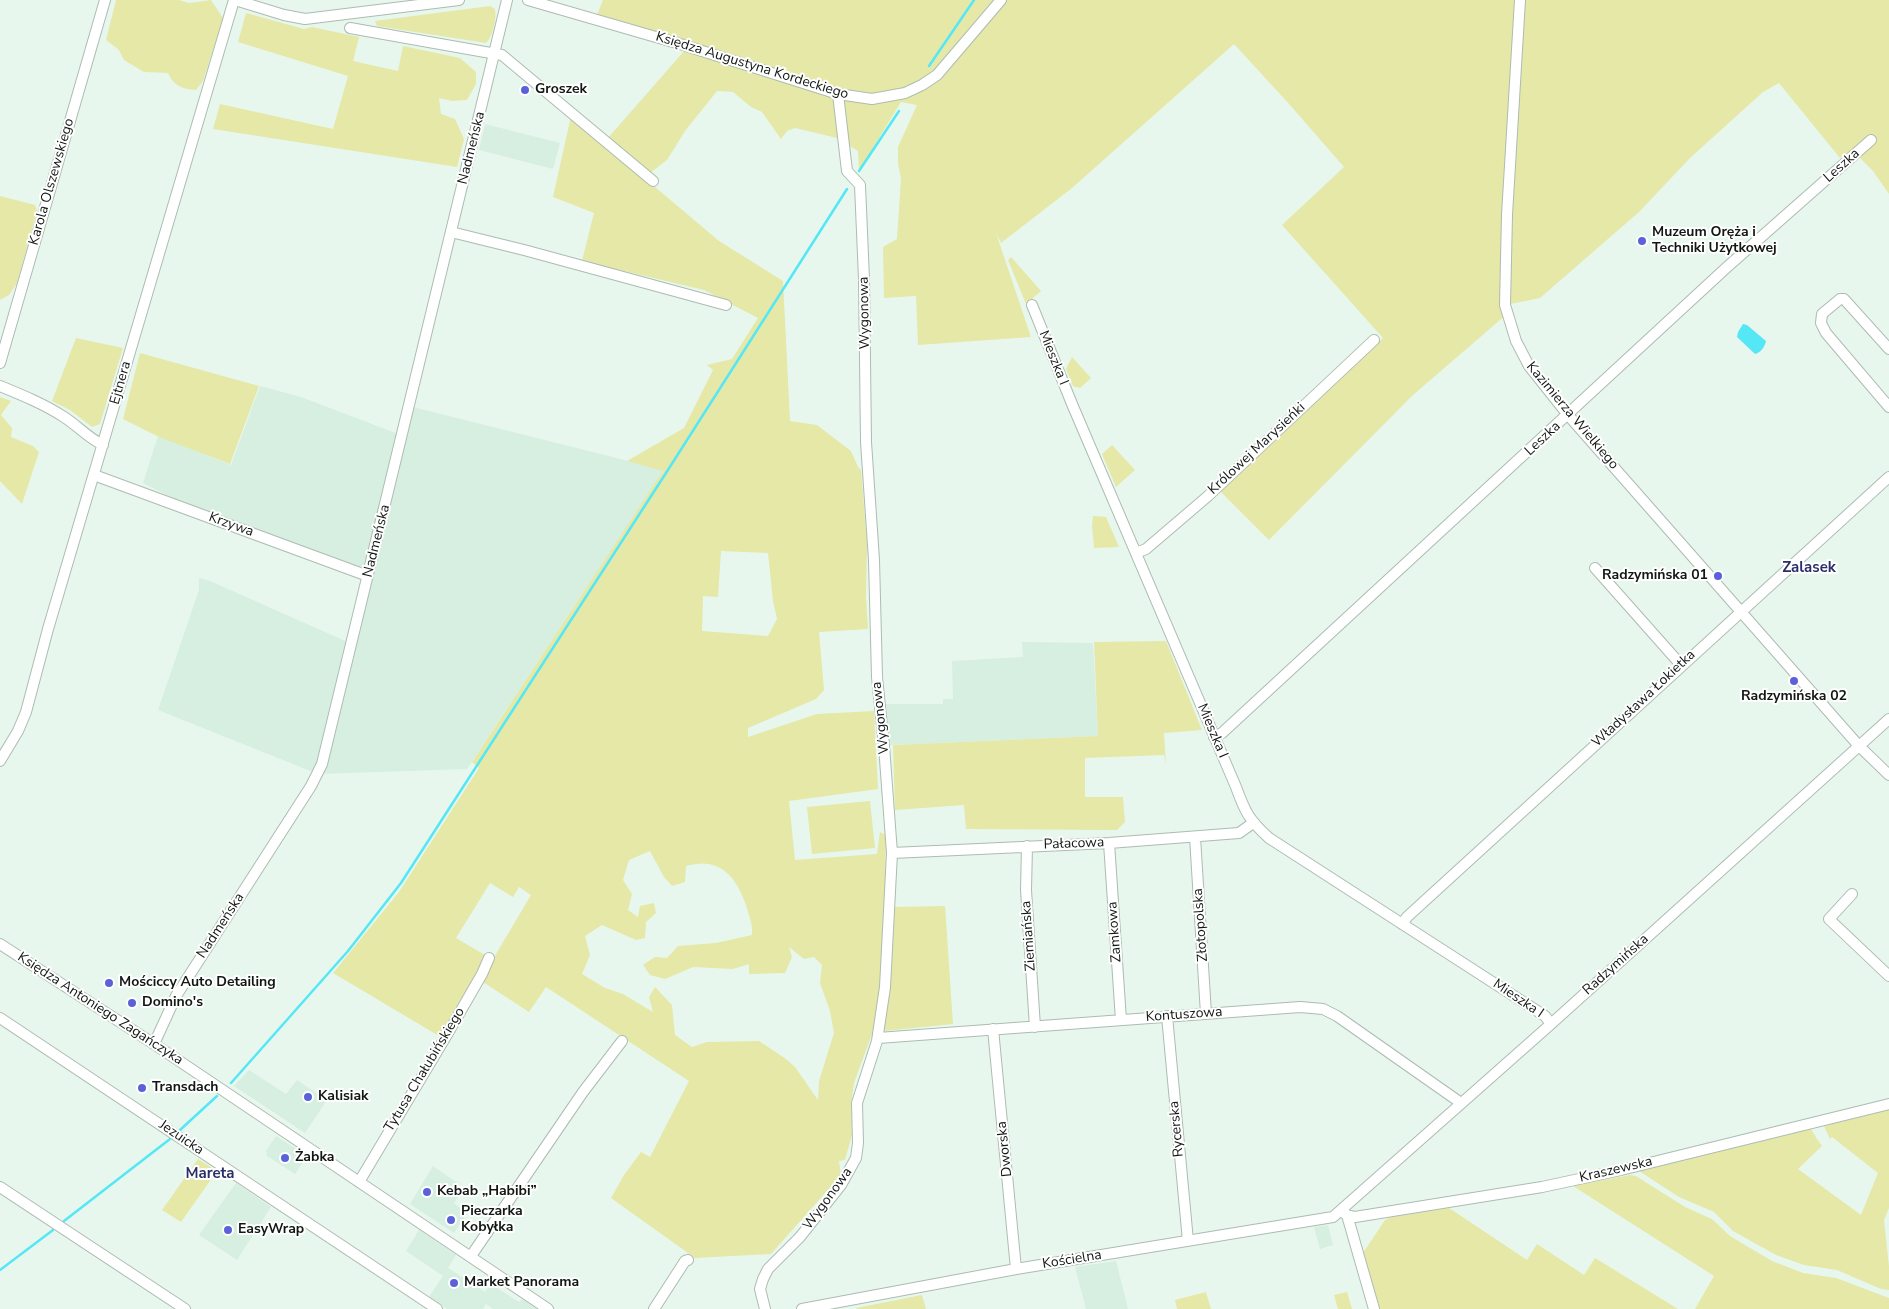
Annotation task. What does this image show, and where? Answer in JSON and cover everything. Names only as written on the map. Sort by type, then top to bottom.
[{"type":"street","name":"Karola Olszewskiego","points":[[0,363],[105,0]]},
{"type":"street","points":[[235,0],[284,15],[305,19],[459,0]]},
{"type":"street","name":"Ejtnera","points":[[0,762],[18,731],[26,712],[48,629],[235,0]]},
{"type":"street","name":"Nadmeńska","points":[[154,1044],[176,996],[317,776],[326,750],[507,0]]},
{"type":"street","name":"Księdza Augustyna Kordeckiego","points":[[528,0],[680,44],[838,94],[864,98],[881,98],[905,93],[922,85],[936,75],[948,64],[986,15],[1001,0]]},
{"type":"street","name":"Kazimierza Wielkiego","points":[[1520,0],[1507,215],[1505,306],[1516,341],[1529,366],[1568,415],[1859,746],[1889,776]]},
{"type":"street","points":[[350,28],[502,55],[653,181]]},
{"type":"street","name":"Wygonowa","points":[[765,1309],[760,1289],[762,1278],[768,1269],[800,1237],[841,1185],[856,1158],[858,1143],[857,1103],[878,1038],[885,987],[892,854],[877,677],[874,560],[866,442],[864,279],[860,185],[848,171],[838,94]]},
{"type":"street","name":"Leszka","points":[[1214,737],[1222,733],[1726,268],[1871,140]]},
{"type":"street","points":[[451,232],[726,305]]},
{"type":"street","points":[[1889,349],[1844,299],[1840,299],[1822,314],[1821,323],[1826,333],[1889,408]]},
{"type":"street","name":"Mieszka I","points":[[1032,305],[1072,404],[1245,811],[1253,823],[1269,838],[1544,1016],[1551,1024]]},
{"type":"street","name":"Królowej Marysieńki","points":[[1136,553],[1146,549],[1208,496],[1374,340]]},
{"type":"street","points":[[0,386],[37,401],[66,418],[90,439],[103,446]]},
{"type":"street","name":"Krzywa","points":[[94,475],[368,576]]},
{"type":"street","name":"Władysława Łokietka","points":[[1402,924],[1427,898],[1889,477]]},
{"type":"street","points":[[1595,568],[1681,665]]},
{"type":"street","name":"Radzymińska","points":[[1344,1213],[1461,1103],[1889,719]]},
{"type":"street","name":"Pałacowa","points":[[892,854],[1195,837],[1240,833],[1253,823]]},
{"type":"street","name":"Złotopolska","points":[[1195,837],[1206,1014]]},
{"type":"street","name":"Zamkowa","points":[[1109,843],[1121,1020]]},
{"type":"street","name":"Ziemiańska","points":[[1027,846],[1026,890],[1035,1027]]},
{"type":"street","points":[[1852,894],[1829,920],[1889,976]]},
{"type":"street","name":"Księdza Antoniego Zagańczyka","points":[[0,944],[154,1044],[548,1309]]},
{"type":"street","name":"Tytusa Chałubińskiego","points":[[359,1182],[448,1033],[482,974],[489,958]]},
{"type":"street","name":"Kontuszowa","points":[[878,1038],[1300,1007],[1323,1009],[1356,1028],[1461,1103]]},
{"type":"street","name":"Rycerska","points":[[1167,1016],[1188,1241]]},
{"type":"street","name":"Jezuicka","points":[[0,1018],[437,1309]]},
{"type":"street","name":"Dworska","points":[[993,1029],[1016,1269]]},
{"type":"street","points":[[471,1256],[583,1092],[622,1041]]},
{"type":"street","name":"Kraszewska","points":[[1344,1213],[1355,1217],[1542,1187],[1621,1170],[1889,1104]]},
{"type":"street","points":[[0,1187],[185,1309]]},
{"type":"street","points":[[1344,1213],[1374,1309]]},
{"type":"street","name":"Kościelna","points":[[802,1309],[1016,1269],[1324,1220],[1344,1213]]},
{"type":"street","points":[[654,1309],[688,1260]]},
{"type":"shaded area","points":[[485,124],[560,143],[553,169],[479,150]]},
{"type":"shaded area","points":[[260,386],[301,397],[401,435],[409,406],[664,470],[467,769],[318,774],[158,710],[199,590],[199,578],[210,581],[352,644],[368,574],[212,518],[143,483],[158,436],[231,465]]},
{"type":"shaded area","points":[[1022,642],[1093,643],[1098,736],[889,745],[885,704],[943,704],[943,699],[953,699],[952,661],[1023,657]]},
{"type":"shaded area","points":[[249,1070],[286,1094],[297,1080],[327,1100],[305,1133],[234,1086]]},
{"type":"shaded area","points":[[276,1136],[307,1156],[295,1174],[267,1156],[266,1151]]},
{"type":"shaded area","points":[[433,1166],[459,1184],[455,1190],[460,1194],[454,1203],[467,1214],[454,1233],[410,1204]]},
{"type":"shaded area","points":[[236,1183],[271,1207],[237,1260],[199,1235]]},
{"type":"shaded area","points":[[1328,1225],[1333,1245],[1320,1249],[1314,1227]]},
{"type":"shaded area","points":[[419,1230],[456,1255],[448,1268],[485,1292],[491,1284],[519,1302],[522,1299],[537,1309],[493,1309],[486,1304],[483,1309],[447,1309],[429,1297],[443,1276],[406,1251]]},
{"type":"shaded area","points":[[1116,1261],[1128,1309],[1086,1309],[1075,1267]]},
{"type":"green space","points":[[116,0],[179,0],[189,3],[211,0],[223,18],[203,81],[196,90],[179,86],[168,73],[144,72],[124,60],[119,50],[106,40]]},
{"type":"green space","points":[[603,0],[1889,0],[1889,194],[1873,171],[1852,150],[1840,158],[1779,83],[1763,92],[1690,158],[1639,212],[1540,298],[1505,305],[1507,314],[1413,395],[1269,540],[1220,491],[1383,338],[1282,225],[1344,167],[1234,44],[1072,188],[1001,243],[996,233],[1031,337],[918,345],[916,296],[884,298],[883,247],[897,239],[901,178],[898,164],[898,147],[917,105],[901,102],[859,171],[858,151],[837,138],[795,128],[787,131],[781,139],[762,112],[751,107],[733,92],[717,91],[685,131],[667,160],[650,173],[607,139],[692,42],[597,15]]},
{"type":"green space","points":[[490,6],[495,9],[494,27],[486,43],[377,26],[375,21]]},
{"type":"green space","points":[[246,13],[304,29],[312,27],[359,37],[353,61],[398,71],[403,46],[460,58],[476,72],[476,84],[467,100],[452,101],[439,98],[441,114],[455,119],[464,139],[457,167],[213,129],[220,104],[333,129],[348,76],[238,42]]},
{"type":"green space","points":[[571,116],[719,241],[783,281],[790,421],[817,425],[851,451],[861,470],[867,543],[866,597],[868,629],[819,632],[824,690],[816,699],[748,728],[748,737],[817,714],[874,711],[878,789],[789,801],[795,860],[877,854],[880,832],[886,835],[885,876],[895,907],[945,906],[953,1024],[884,1031],[875,1026],[854,1083],[851,1104],[852,1135],[845,1160],[839,1161],[841,1175],[771,1254],[695,1258],[611,1198],[624,1175],[641,1152],[650,1157],[689,1081],[546,987],[529,1012],[483,982],[496,954],[531,895],[519,887],[513,897],[490,883],[456,938],[485,955],[439,1036],[333,973],[399,892],[479,768],[472,762],[663,471],[627,461],[684,428],[713,370],[707,365],[732,359],[758,318],[704,290],[582,261],[594,213],[553,197]],"holes":[[[721,551],[768,553],[773,601],[777,619],[768,636],[702,631],[703,596],[718,597]],[[650,851],[664,877],[672,886],[685,882],[686,866],[708,864],[717,866],[725,871],[737,885],[742,895],[751,920],[752,931],[752,935],[716,943],[678,946],[667,958],[655,957],[643,965],[650,975],[665,979],[693,967],[733,969],[749,964],[749,974],[785,973],[792,957],[789,947],[804,959],[814,957],[822,965],[820,983],[830,1011],[834,1033],[819,1081],[818,1100],[795,1067],[759,1041],[707,1042],[692,1047],[675,1035],[672,1005],[655,987],[649,997],[653,1012],[623,994],[605,988],[582,974],[590,955],[585,936],[602,925],[636,940],[645,938],[646,922],[656,913],[654,903],[640,906],[638,917],[628,910],[632,894],[623,880],[629,860]]]},
{"type":"green space","points":[[0,196],[35,205],[37,211],[17,283],[9,295],[0,300]]},
{"type":"green space","points":[[1011,257],[1041,291],[1026,304],[1008,260]]},
{"type":"green space","points":[[76,338],[123,348],[100,424],[92,427],[70,410],[52,401]]},
{"type":"green space","points":[[140,353],[259,386],[230,464],[159,437],[123,419]]},
{"type":"green space","points":[[1072,357],[1091,378],[1080,388],[1073,386],[1066,369]]},
{"type":"green space","points":[[0,397],[11,401],[1,415],[12,428],[11,437],[33,446],[39,452],[22,504],[0,481]]},
{"type":"green space","points":[[1112,445],[1135,470],[1116,487],[1102,454]]},
{"type":"green space","points":[[1093,516],[1106,517],[1119,547],[1094,548]]},
{"type":"green space","points":[[1166,641],[1202,730],[1164,733],[1166,764],[1164,755],[1085,758],[1085,797],[1123,797],[1125,822],[1117,830],[966,829],[964,805],[895,810],[893,745],[1098,736],[1094,642]]},
{"type":"green space","points":[[870,801],[875,848],[812,854],[807,807]]},
{"type":"green space","points":[[1889,1108],[1889,1208],[1884,1220],[1889,1267],[1889,1290],[1881,1289],[1837,1270],[1804,1265],[1776,1255],[1733,1231],[1714,1212],[1679,1197],[1639,1171],[1811,1129],[1822,1146],[1798,1169],[1861,1215],[1878,1173],[1832,1137],[1830,1139],[1824,1126]]},
{"type":"green space","points":[[198,1159],[217,1171],[181,1222],[162,1210]]},
{"type":"green space","points":[[1630,1175],[1636,1176],[1685,1207],[1712,1219],[1730,1236],[1772,1261],[1803,1273],[1836,1278],[1889,1298],[1889,1309],[1695,1309],[1714,1276],[1573,1186]]},
{"type":"green space","points":[[1449,1208],[1527,1260],[1537,1244],[1584,1275],[1595,1258],[1678,1309],[1380,1309],[1363,1253],[1385,1220],[1391,1217]]},
{"type":"green space","points":[[1206,1292],[1211,1309],[1177,1309],[1175,1300]]},
{"type":"green space","points":[[1347,1292],[1352,1309],[1338,1309],[1334,1295]]},
{"type":"green space","points":[[922,1295],[926,1309],[856,1308]]},
{"type":"water","points":[[1743,324],[1747,325],[1766,341],[1762,349],[1755,354],[1737,337]]},
{"type":"waterway","points":[[929,66],[974,0]]},
{"type":"waterway","points":[[859,171],[899,111]]},
{"type":"waterway","points":[[231,1083],[348,951],[401,883],[847,189]]},
{"type":"waterway","points":[[180,1130],[217,1096]]},
{"type":"waterway","points":[[64,1221],[170,1139]]},
{"type":"waterway","points":[[0,1270],[53,1230]]},
{"type":"place","name":"Groszek","points":[[525,90]]},
{"type":"place","name":"Muzeum Oręża i Techniki Użytkowej","points":[[1642,241]]},
{"type":"place","name":"Radzymińska 01","points":[[1718,576]]},
{"type":"place","name":"Radzymińska 02","points":[[1794,681]]},
{"type":"place","name":"Mościccy Auto Detailing","points":[[109,983]]},
{"type":"place","name":"Domino's","points":[[132,1003]]},
{"type":"place","name":"Transdach","points":[[142,1088]]},
{"type":"place","name":"Kalisiak","points":[[308,1097]]},
{"type":"place","name":"Żabka","points":[[285,1158]]},
{"type":"place","name":"Kebab „Habibi”","points":[[427,1192]]},
{"type":"place","name":"Pieczarka Kobyłka","points":[[451,1220]]},
{"type":"place","name":"EasyWrap","points":[[228,1230]]},
{"type":"place","name":"Market Panorama","points":[[454,1283]]},
{"type":"district","name":"Zalasek","points":[[1809,568]]},
{"type":"district","name":"Mareta","points":[[210,1174]]}]
